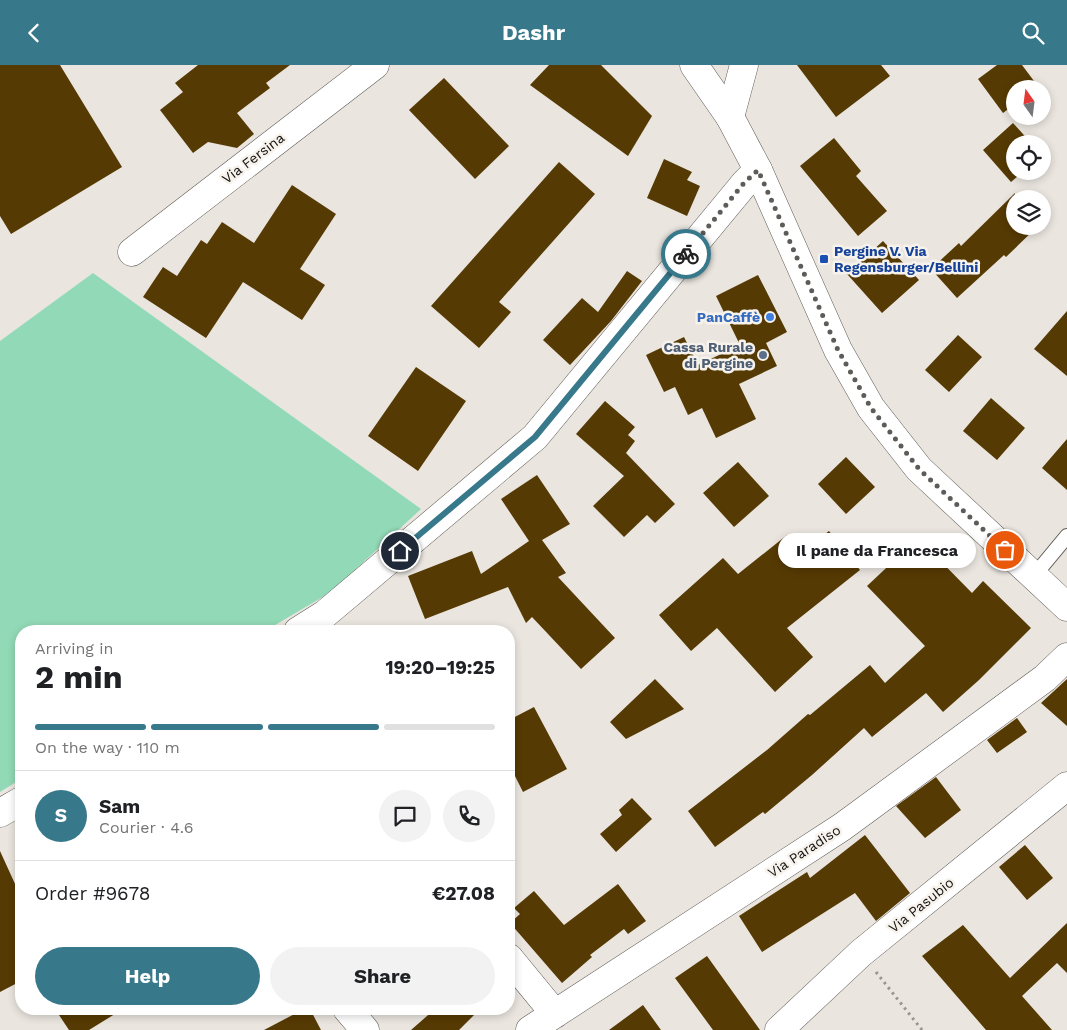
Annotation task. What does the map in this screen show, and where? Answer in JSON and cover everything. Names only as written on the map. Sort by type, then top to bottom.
[{"type":"street","name":"Via Fersina","points":[[132,252],[375,65]]},
{"type":"street","points":[[694,65],[730,117],[758,170],[838,350],[871,408],[919,469],[1067,607]]},
{"type":"street","points":[[730,117],[744,65]]},
{"type":"street","points":[[329,623],[535,437],[744,183],[758,170]]},
{"type":"street","name":"Via Paradiso","points":[[530,1030],[842,827],[1045,678],[1067,657]]},
{"type":"street","name":"Via Pasubio","points":[[779,1030],[862,953],[1067,786]]},
{"type":"street","points":[[0,813],[15,804]]},
{"type":"street","points":[[515,965],[555,1014]]},
{"type":"street","points":[[352,1015],[365,1030]]},
{"type":"lane","points":[[1033,577],[1067,536]]},
{"type":"path","points":[[862,953],[922,1030]]},
{"type":"green space","points":[[93,273],[421,509],[331,592],[275,625],[15,625],[15,783],[0,792],[0,341]]},
{"type":"building","points":[[0,65],[60,65],[122,167],[11,234],[0,216]]},
{"type":"building","points":[[198,65],[290,65],[266,83],[270,88],[237,113],[254,134],[237,148],[208,142],[193,153],[160,110],[183,92],[175,83]]},
{"type":"building","points":[[549,65],[601,65],[652,116],[628,156],[530,85]]},
{"type":"building","points":[[797,65],[881,65],[890,76],[836,117]]},
{"type":"building","points":[[997,65],[1022,65],[1033,80],[1006,80],[1006,111],[1003,113],[978,79]]},
{"type":"building","points":[[444,78],[509,146],[475,179],[409,110]]},
{"type":"building","points":[[1011,125],[1015,125],[1024,135],[1006,135],[1006,176],[983,150]]},
{"type":"building","points":[[834,138],[861,171],[856,176],[887,211],[858,236],[800,166]]},
{"type":"building","points":[[664,159],[692,172],[687,180],[700,186],[687,216],[647,198]]},
{"type":"building","points":[[559,162],[595,194],[499,302],[511,312],[479,348],[431,306]]},
{"type":"building","points":[[292,185],[336,214],[300,269],[325,285],[302,320],[243,282],[206,338],[143,297],[163,267],[177,276],[201,240],[207,244],[222,222],[254,243]]},
{"type":"building","points":[[1006,202],[1006,235],[1029,235],[1006,257],[1004,255],[957,298],[931,269],[959,243],[961,246]]},
{"type":"building","points":[[883,241],[919,280],[882,313],[847,274]]},
{"type":"building","points":[[627,271],[642,281],[611,321],[570,365],[543,340],[582,298],[598,312]]},
{"type":"building","points":[[758,275],[787,332],[766,343],[777,366],[739,384],[756,419],[716,438],[702,408],[688,415],[675,387],[664,392],[646,355],[684,337],[698,365],[740,345],[716,296]]},
{"type":"building","points":[[1067,311],[1067,376],[1034,349]]},
{"type":"building","points":[[958,335],[982,357],[949,392],[925,370]]},
{"type":"building","points":[[416,367],[466,401],[418,471],[368,436]]},
{"type":"building","points":[[991,398],[1025,428],[997,460],[963,431]]},
{"type":"building","points":[[605,401],[635,427],[628,435],[635,441],[626,453],[675,504],[655,523],[647,515],[624,537],[593,506],[624,476],[576,434]]},
{"type":"building","points":[[1067,439],[1067,490],[1042,468]]},
{"type":"building","points":[[846,457],[875,487],[846,514],[818,484]]},
{"type":"building","points":[[738,462],[769,496],[734,527],[703,493]]},
{"type":"building","points":[[537,475],[570,524],[542,540],[566,573],[558,577],[615,638],[581,669],[532,617],[526,623],[508,587],[425,619],[408,576],[472,551],[481,574],[529,541],[501,499]]},
{"type":"building","points":[[829,531],[860,570],[787,628],[813,657],[775,692],[717,628],[691,651],[659,615],[723,558],[738,574],[787,535],[801,553]]},
{"type":"building","points":[[918,538],[972,593],[983,581],[1031,628],[979,680],[943,712],[926,693],[872,737],[864,728],[765,814],[763,812],[715,847],[688,811],[767,750],[808,714],[810,715],[870,665],[885,683],[925,646],[867,586]]},
{"type":"building","points":[[655,679],[684,709],[626,739],[610,722]]},
{"type":"building","points":[[1067,679],[1067,726],[1041,703]]},
{"type":"building","points":[[534,707],[567,769],[523,792],[515,776],[515,717]]},
{"type":"building","points":[[1017,718],[1027,732],[997,753],[987,740]]},
{"type":"building","points":[[936,777],[961,810],[925,838],[896,806]]},
{"type":"building","points":[[632,798],[652,819],[616,852],[600,834],[622,815],[619,810]]},
{"type":"building","points":[[865,835],[910,893],[876,921],[855,893],[762,952],[739,916],[807,872],[810,878]]},
{"type":"building","points":[[1025,845],[1053,878],[1027,900],[999,867]]},
{"type":"building","points":[[0,851],[15,884],[15,984],[0,992]]},
{"type":"building","points":[[618,884],[646,921],[628,934],[624,929],[590,955],[592,957],[562,983],[515,929],[515,918],[520,914],[515,907],[534,891],[564,925]]},
{"type":"building","points":[[1067,923],[1067,973],[1057,963],[1022,996],[1052,1030],[986,1030],[922,956],[963,925],[1010,978]]},
{"type":"building","points":[[707,956],[760,1030],[713,1030],[675,978]]},
{"type":"building","points":[[643,1005],[661,1030],[609,1030]]},
{"type":"building","points":[[59,1015],[113,1015],[89,1030],[69,1030]]},
{"type":"building","points":[[293,1015],[313,1015],[321,1030],[264,1030]]},
{"type":"building","points":[[428,1015],[474,1015],[459,1030],[411,1030]]},
{"type":"way so far","points":[[686,254],[744,183],[758,170],[838,350],[871,408],[919,469],[1005,550]]},
{"type":"place","name":"Pergine V. Via Regensburger/Bellini","points":[[824,259]]},
{"type":"place","name":"PanCaffè","points":[[770,317]]},
{"type":"place","name":"Cassa Rurale di Pergine","points":[[763,355]]},
{"type":"place","name":"Il pane da Francesca","points":[[1005,550]]},
{"type":"route","points":[[400,551],[535,437],[686,254]]}]
